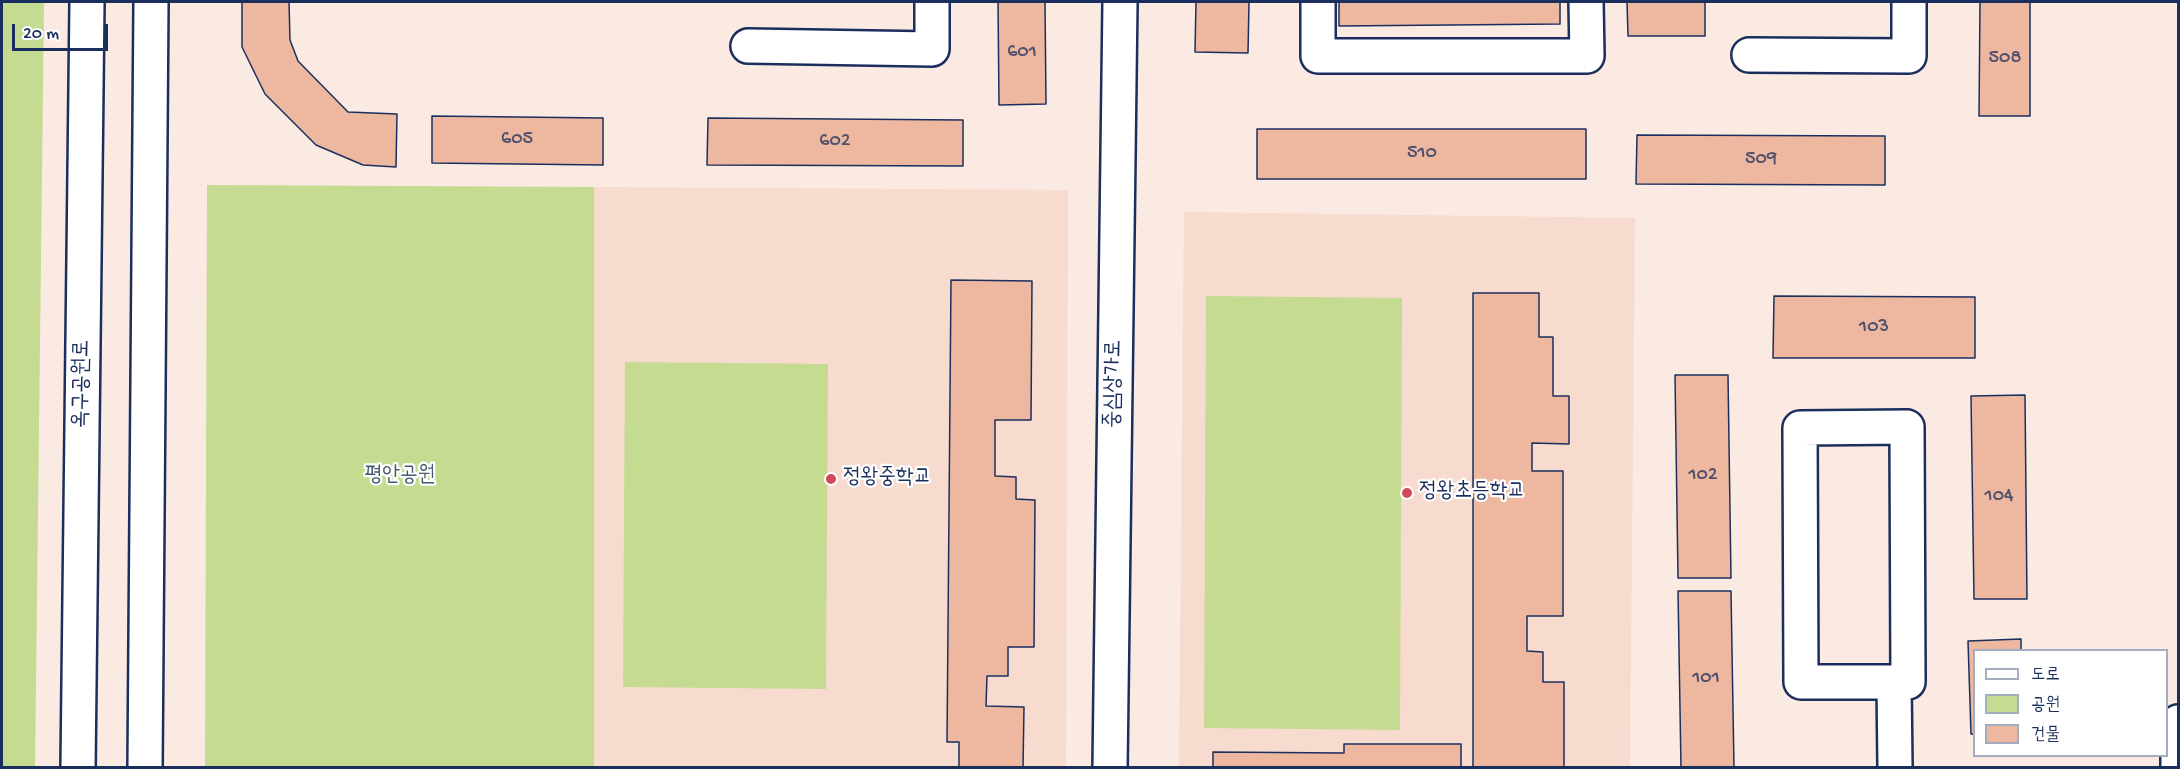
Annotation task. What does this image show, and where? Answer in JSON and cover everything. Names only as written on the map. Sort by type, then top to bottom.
[{"type":"street","name":"옥구공원로","points":[[78,768],[87,2]]},
{"type":"street","points":[[145,768],[151,2]]},
{"type":"street","points":[[748,46],[932,49],[932,2]]},
{"type":"street","name":"중심상가로","points":[[1110,768],[1120,2]]},
{"type":"street","points":[[1318,2],[1318,56],[1587,56],[1586,2]]},
{"type":"street","points":[[1749,55],[1909,56],[1910,2]]},
{"type":"street","points":[[1907,427],[1908,682],[1894,682],[1801,682],[1800,428],[1907,427]]},
{"type":"street","points":[[1894,682],[1895,768]]},
{"type":"street","points":[[2178,722],[2178,768]]},
{"type":"shaded area","name":"정왕중학교","points":[[594,187],[1068,190],[1066,767],[594,768]]},
{"type":"shaded area","name":"정왕초등학교","points":[[1184,212],[1635,218],[1630,767],[1179,768]]},
{"type":"green space","points":[[2,2],[44,2],[35,768],[2,767]]},
{"type":"green space","name":"평안공원","points":[[207,185],[594,187],[594,767],[205,767]]},
{"type":"green space","points":[[1206,296],[1402,298],[1400,730],[1204,728]]},
{"type":"green space","points":[[625,362],[828,364],[826,689],[623,687]]},
{"type":"building","points":[[242,2],[289,2],[290,40],[298,61],[348,112],[397,114],[396,167],[363,165],[316,145],[265,94],[242,47]]},
{"type":"building","points":[[998,2],[1045,2],[1046,104],[999,105]]},
{"type":"building","points":[[1196,2],[1249,2],[1248,53],[1195,52]]},
{"type":"building","points":[[1339,2],[1560,2],[1560,24],[1339,26]]},
{"type":"building","points":[[1627,2],[1705,2],[1705,36],[1628,36]]},
{"type":"building","points":[[1980,2],[2030,2],[2030,116],[1979,116]]},
{"type":"building","points":[[432,116],[603,118],[603,165],[432,163]]},
{"type":"building","points":[[708,118],[963,120],[963,166],[707,165]]},
{"type":"building","points":[[1257,129],[1586,129],[1586,179],[1257,179]]},
{"type":"building","points":[[1637,135],[1885,136],[1885,185],[1636,184]]},
{"type":"building","points":[[951,280],[1032,281],[1031,420],[995,420],[995,476],[1016,477],[1016,499],[1035,500],[1034,647],[1008,647],[1008,676],[987,676],[986,706],[1024,707],[1023,768],[959,768],[959,742],[947,742]]},
{"type":"building","points":[[1473,293],[1539,293],[1539,337],[1553,337],[1553,396],[1569,396],[1569,444],[1532,443],[1532,471],[1563,471],[1563,616],[1527,616],[1527,651],[1543,652],[1543,682],[1564,682],[1564,768],[1473,768]]},
{"type":"building","points":[[1774,296],[1975,297],[1975,358],[1773,358]]},
{"type":"building","points":[[1675,375],[1728,375],[1731,578],[1678,578]]},
{"type":"building","points":[[2025,395],[2027,599],[1974,599],[1971,396]]},
{"type":"building","points":[[1678,591],[1731,591],[1734,768],[1681,768]]},
{"type":"building","points":[[2021,639],[2021,649],[1973,649],[1973,734],[1971,734],[1968,641]]},
{"type":"building","points":[[1344,744],[1461,744],[1461,768],[1213,768],[1213,752],[1344,753]]},
{"type":"place","name":"정왕중학교","points":[[831,479]]},
{"type":"place","name":"정왕초등학교","points":[[1407,493]]}]
